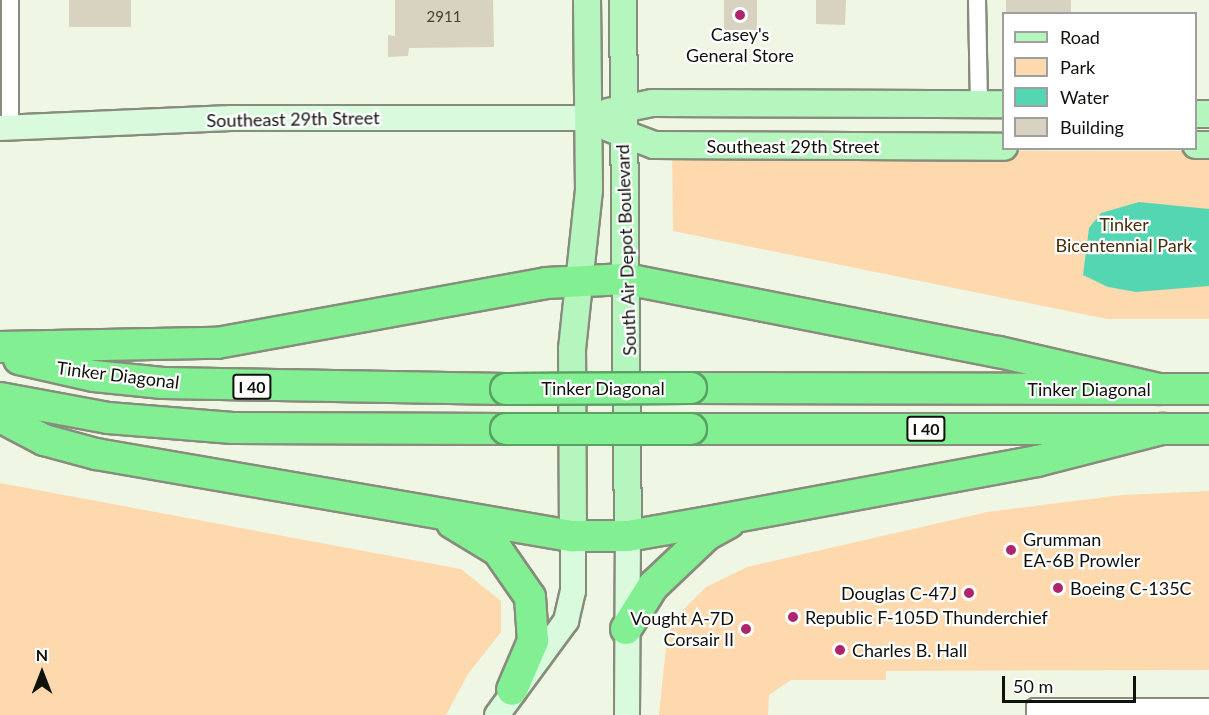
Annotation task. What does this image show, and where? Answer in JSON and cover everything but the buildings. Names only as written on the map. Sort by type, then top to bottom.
[{"type":"highway","points":[[0,347],[217,343],[579,281],[626,279],[999,352],[1159,389]]},
{"type":"highway","name":"Tinker Diagonal","points":[[0,355],[94,376],[163,383],[506,389],[1209,389]]},
{"type":"highway","name":"I 40","points":[[0,398],[108,418],[233,428],[1209,429]]},
{"type":"highway","points":[[0,417],[44,440],[96,454],[439,515],[573,536],[628,536],[744,515],[1037,460],[1162,429]]},
{"type":"highway","points":[[439,515],[498,550],[530,597],[533,641],[512,690]]},
{"type":"highway","points":[[626,629],[653,586],[683,556],[707,535],[744,515]]},
{"type":"main road","name":"South Air Depot Boulevard","points":[[497,715],[512,690],[548,651],[566,621],[573,591],[572,349],[589,190],[587,0]]},
{"type":"main road","name":"South Air Depot Boulevard","points":[[623,0],[622,133],[626,279],[628,536],[627,715]]},
{"type":"main road","name":"Southeast 29th Street","points":[[5,128],[231,118],[587,118],[623,107],[652,103],[991,104]]},
{"type":"main road","name":"Southeast 29th Street","points":[[587,118],[654,145],[1002,147]]},
{"type":"street","points":[[5,128],[10,0]]},
{"type":"street","points":[[977,0],[991,104]]},
{"type":"street","points":[[1035,715],[1035,707],[1209,707]]},
{"type":"green space","name":"Tinker Bicentennial Park","points":[[672,150],[1209,151],[1209,319],[1107,319],[673,231]]},
{"type":"green space","points":[[0,483],[461,569],[501,601],[501,632],[468,674],[446,715],[0,715]]},
{"type":"green space","points":[[1209,491],[1209,670],[886,671],[886,680],[791,680],[769,695],[768,715],[659,715],[667,637],[675,618],[706,587],[747,567],[987,512],[1122,495]]},
{"type":"water","points":[[1139,202],[1209,209],[1209,286],[1136,292],[1108,287],[1083,275],[1089,228],[1101,213]]},
{"type":"place","name":"Casey's General Store","points":[[740,15]]},
{"type":"place","name":"Grumman EA-6B Prowler","points":[[1011,550]]},
{"type":"place","name":"Boeing C-135C","points":[[1058,588]]},
{"type":"place","name":"Douglas C-47J","points":[[969,593]]},
{"type":"place","name":"Republic F-105D Thunderchief","points":[[793,617]]},
{"type":"place","name":"Vought A-7D Corsair II","points":[[746,629]]},
{"type":"place","name":"Charles B. Hall","points":[[840,650]]}]
